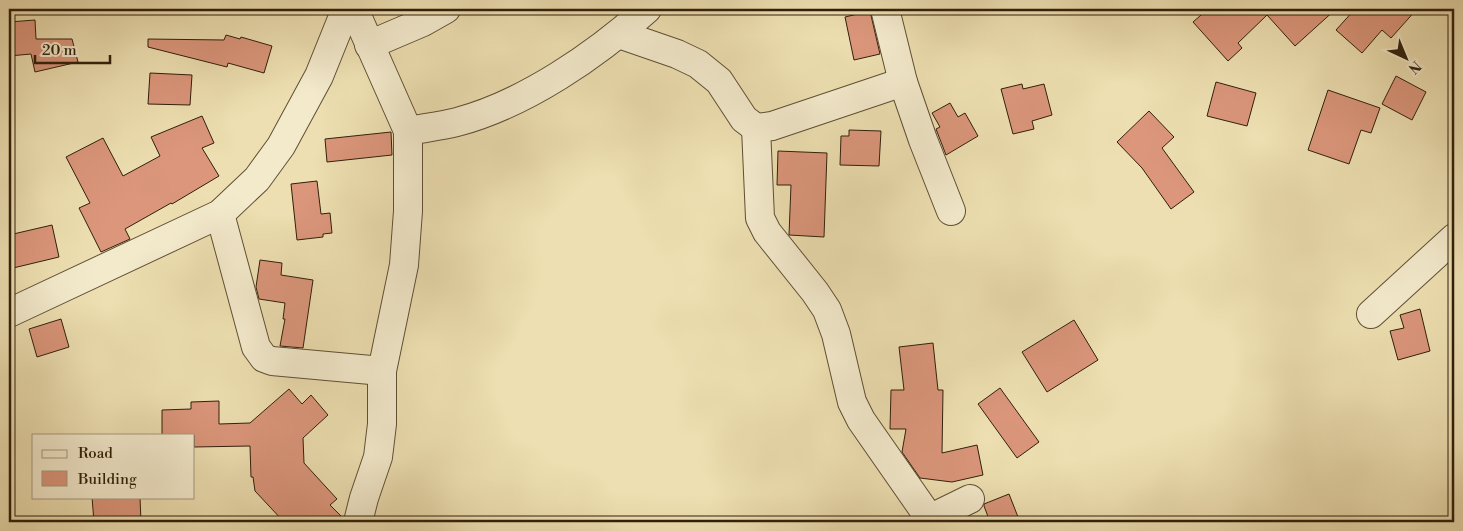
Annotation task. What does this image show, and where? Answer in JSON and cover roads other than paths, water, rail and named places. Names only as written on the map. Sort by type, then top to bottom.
[{"type":"street","points":[[9,310],[220,214],[257,179],[282,146],[319,76],[346,9]]},
{"type":"street","points":[[354,9],[368,45],[408,131],[408,210],[404,265],[382,371],[382,424],[378,457],[358,522]]},
{"type":"street","points":[[368,45],[423,22],[446,9]]},
{"type":"street","points":[[408,131],[458,122],[511,102],[566,71],[619,34],[647,9]]},
{"type":"street","points":[[885,9],[903,82],[951,211]]},
{"type":"street","points":[[619,34],[677,54],[698,64],[719,81],[744,119],[756,128],[772,126],[903,82]]},
{"type":"street","points":[[756,128],[760,218],[767,232],[827,310],[836,334],[852,402],[861,420],[926,521],[970,499]]},
{"type":"street","points":[[220,214],[256,347],[264,358],[272,361],[382,371]]},
{"type":"street","points":[[1371,314],[1454,238]]}]
